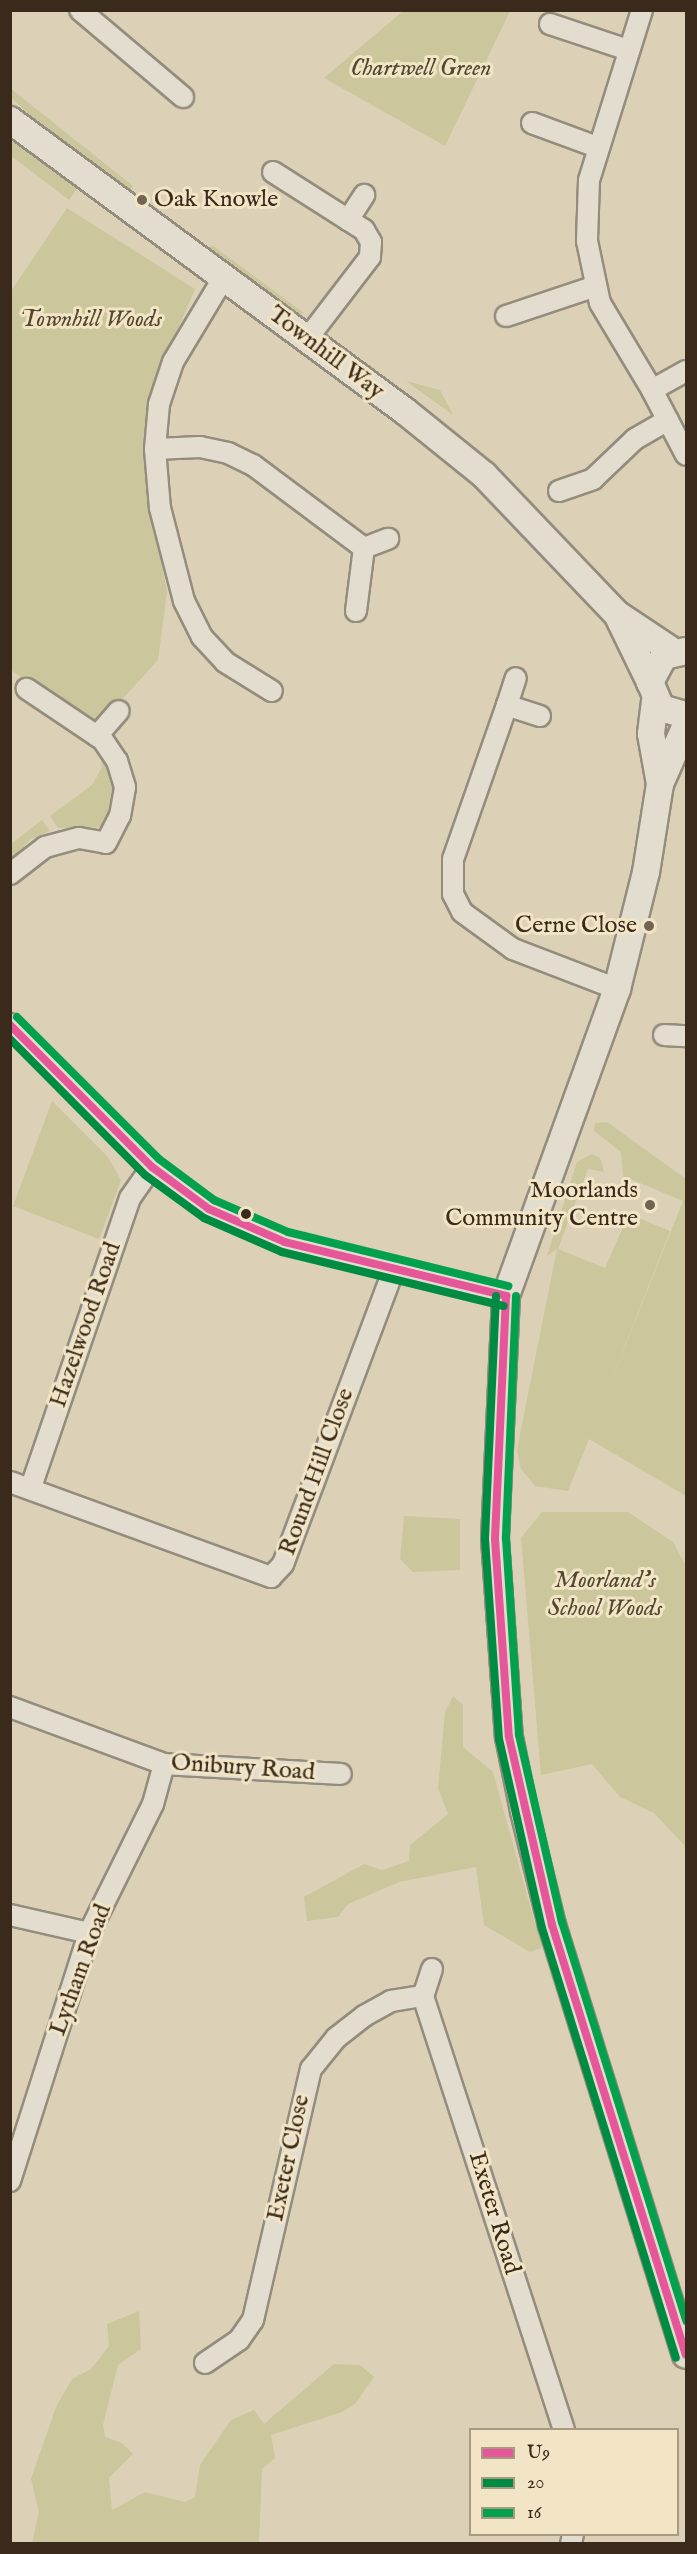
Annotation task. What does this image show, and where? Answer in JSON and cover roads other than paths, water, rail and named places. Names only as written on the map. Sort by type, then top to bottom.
[{"type":"street","points":[[80,10],[183,97]]},
{"type":"street","points":[[642,10],[597,147],[586,202],[593,287],[687,454]]},
{"type":"street","points":[[550,24],[628,50]]},
{"type":"street","name":"Townhill Way","points":[[10,120],[307,339],[484,475],[617,615],[682,650]]},
{"type":"street","points":[[532,123],[597,147]]},
{"type":"street","points":[[273,172],[364,230],[371,242],[370,257],[307,339]]},
{"type":"street","points":[[348,220],[364,195]]},
{"type":"street","points":[[224,277],[173,362],[159,404],[155,449],[160,508],[184,601],[202,637],[225,662],[272,691]]},
{"type":"street","points":[[506,316],[593,287]]},
{"type":"street","points":[[652,390],[687,371]]},
{"type":"street","points":[[559,491],[593,479],[635,439],[668,420]]},
{"type":"street","points":[[155,449],[200,447],[253,465],[364,548]]},
{"type":"street","points":[[364,548],[388,539]]},
{"type":"street","points":[[356,611],[364,548]]},
{"type":"street","name":"Townhill Way","points":[[617,615],[652,692]]},
{"type":"street","points":[[660,784],[651,734],[652,692],[657,663],[682,650]]},
{"type":"street","points":[[516,678],[453,859],[453,894],[462,912],[513,950],[617,989]]},
{"type":"street","points":[[10,874],[45,847],[79,838],[106,843],[120,816],[125,787],[117,761],[97,736],[27,689]]},
{"type":"street","points":[[652,692],[670,714],[687,715]]},
{"type":"street","points":[[507,705],[540,716]]},
{"type":"street","points":[[97,736],[119,711]]},
{"type":"street","points":[[687,726],[660,784],[646,872],[617,989],[506,1296],[495,1539],[509,1737],[552,1925],[687,2355]]},
{"type":"street","points":[[10,1024],[152,1167],[209,1209],[260,1234],[393,1271],[506,1296]]},
{"type":"street","points":[[664,1035],[687,1036]]},
{"type":"street","name":"Hazelwood Road","points":[[31,1487],[130,1198],[152,1167]]},
{"type":"street","name":"Round Hill Close","points":[[10,1482],[31,1487],[271,1577],[283,1564],[393,1271]]},
{"type":"street","name":"Onibury Road","points":[[10,1707],[164,1764],[341,1774]]},
{"type":"street","name":"Lytham Road","points":[[10,2181],[16,2142],[89,1933],[153,1804],[164,1764]]},
{"type":"street","points":[[10,1915],[89,1933]]},
{"type":"street","points":[[423,1996],[432,1969]]},
{"type":"street","name":"Exeter Close","points":[[205,2363],[239,2340],[253,2320],[311,2069],[336,2038],[364,2016],[391,2001],[423,1996]]},
{"type":"street","name":"Exeter Road","points":[[423,1996],[563,2428]]},
{"type":"place","name":"Oak Knowle","points":[[142,200]]},
{"type":"place","name":"Cerne Close","points":[[649,926]]},
{"type":"place","name":"Moorlands Community Centre","points":[[650,1205]]},
{"type":"park label","name":"Chartwell Green","points":[[421,69]]},
{"type":"park label","name":"Townhill Woods","points":[[91,320]]},
{"type":"park label","name":"Moorland's School Woods","points":[[605,1595]]}]
